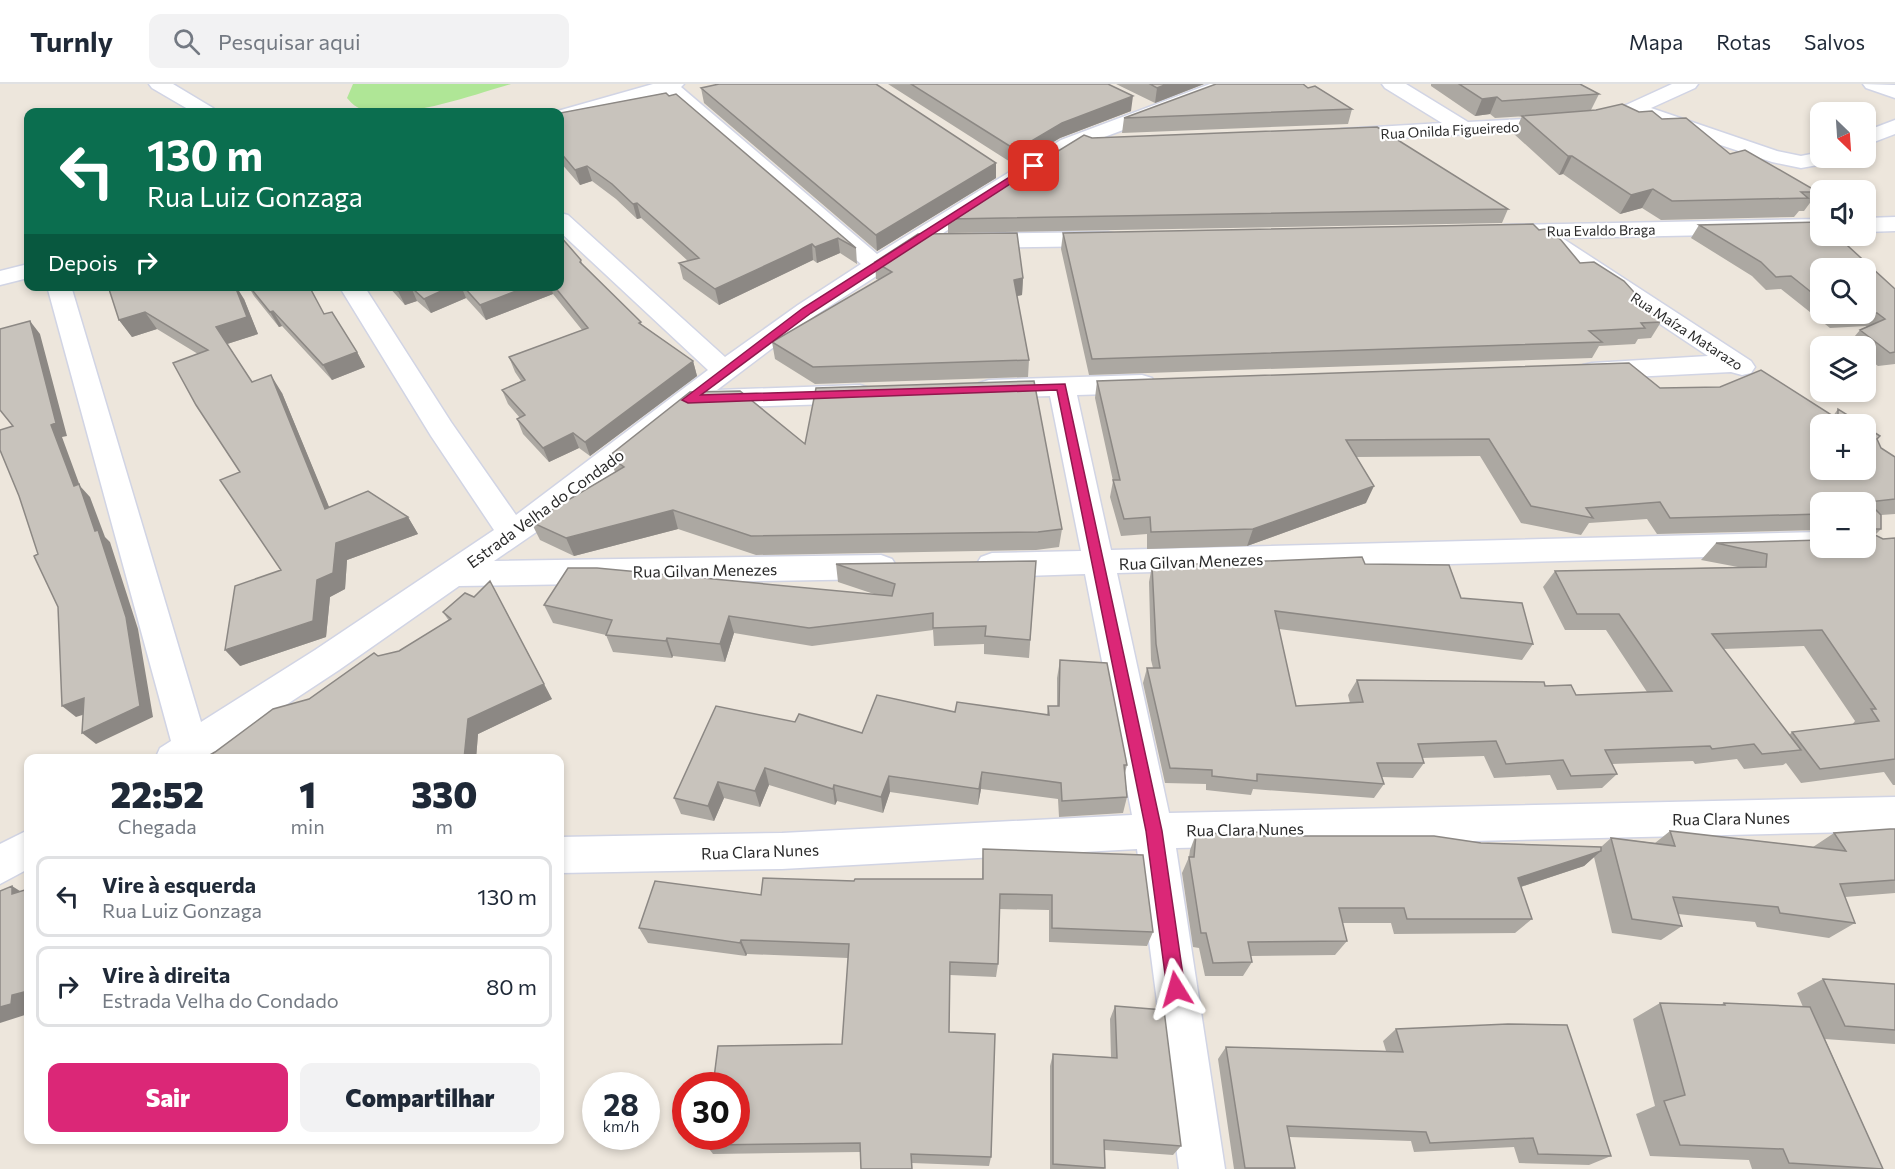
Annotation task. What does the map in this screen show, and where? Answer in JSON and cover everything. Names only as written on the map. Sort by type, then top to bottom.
[{"type":"street","points":[[159,84],[200,108]]},
{"type":"street","name":"Estrada Velha do Condado","points":[[182,753],[327,660],[512,533],[606,465],[724,371],[807,310],[913,242],[1005,172],[1143,107],[1228,84]]},
{"type":"street","points":[[1392,84],[1464,128]]},
{"type":"street","name":"Rua Onilda Figueiredo","points":[[1320,135],[1562,123],[1610,116],[1633,109],[1688,84]]},
{"type":"street","points":[[1873,84],[1895,92]]},
{"type":"street","points":[[564,116],[671,85],[876,265]]},
{"type":"street","points":[[1633,109],[1772,156],[1801,162],[1810,160]]},
{"type":"street","points":[[1344,112],[1409,151]]},
{"type":"street","points":[[1876,135],[1895,126]]},
{"type":"street","points":[[1068,144],[1128,142]]},
{"type":"street","name":"Rua Maíza Matarazo","points":[[1502,210],[1764,381]]},
{"type":"street","points":[[564,224],[724,371]]},
{"type":"street","points":[[1876,225],[1895,224]]},
{"type":"street","name":"Rua Evaldo Braga","points":[[1488,233],[1810,226]]},
{"type":"street","points":[[913,242],[1129,238]]},
{"type":"street","points":[[0,278],[24,272]]},
{"type":"street","points":[[60,291],[182,753]]},
{"type":"street","points":[[354,291],[441,429],[512,533]]},
{"type":"street","points":[[1563,372],[1736,363]]},
{"type":"street","points":[[968,390],[1169,383]]},
{"type":"street","points":[[1062,387],[1154,831],[1202,1169]]},
{"type":"street","points":[[688,400],[886,393]]},
{"type":"street","name":"Rua Gilvan Menezes","points":[[967,566],[1810,543]]},
{"type":"street","name":"Rua Gilvan Menezes","points":[[453,574],[907,567]]},
{"type":"street","name":"Rua Clara Nunes","points":[[564,855],[782,851],[1154,831],[1895,814]]},
{"type":"green space","points":[[353,84],[511,84],[424,108],[360,108],[347,98]]},
{"type":"building","points":[[719,84],[876,84],[996,163],[876,235],[701,88]]},
{"type":"building","points":[[911,84],[1108,84],[1133,96],[1062,123],[1016,150]]},
{"type":"building","points":[[1150,84],[1167,84],[1157,88]]},
{"type":"building","points":[[1216,84],[1303,84],[1308,88],[1315,86],[1352,109],[1124,118]]},
{"type":"building","points":[[1459,84],[1580,84],[1599,94],[1502,101],[1497,97],[1482,99]]},
{"type":"building","points":[[666,93],[669,96],[676,94],[856,248],[838,238],[815,247],[812,244],[715,289],[679,263],[699,258],[637,203],[633,204],[612,184],[587,166],[575,170],[564,157],[564,112]]},
{"type":"building","points":[[1622,104],[1639,112],[1652,111],[1662,119],[1686,118],[1730,154],[1745,150],[1810,187],[1810,192],[1801,192],[1808,198],[1672,201],[1653,189],[1631,195],[1572,156],[1568,156],[1522,116],[1596,110]]},
{"type":"building","points":[[1377,127],[1508,209],[948,219],[1084,135],[1092,138]]},
{"type":"building","points":[[1810,222],[1810,246],[1848,246],[1861,258],[1810,258],[1810,291],[1791,276],[1776,277],[1761,262],[1699,225]]},
{"type":"building","points":[[1533,224],[1539,230],[1545,229],[1561,240],[1580,263],[1594,262],[1624,281],[1661,322],[1641,323],[1645,328],[1589,331],[1602,342],[1092,359],[1063,233]]},
{"type":"building","points":[[1017,233],[1023,278],[1014,280],[1029,360],[813,367],[772,342],[892,272],[875,262],[918,234]]},
{"type":"building","points":[[564,241],[581,260],[580,262],[641,322],[639,323],[693,361],[585,442],[573,433],[543,448],[517,419],[525,415],[502,390],[525,380],[509,357],[588,328],[558,291],[564,291]]},
{"type":"building","points":[[1876,272],[1895,289],[1895,352],[1890,353],[1876,342],[1876,336],[1868,336],[1860,330],[1885,319],[1877,313]]},
{"type":"building","points":[[110,291],[237,291],[247,317],[216,327],[252,382],[271,375],[325,509],[368,491],[408,517],[336,543],[333,573],[317,580],[313,621],[225,650],[235,586],[281,570],[220,480],[240,472],[196,405],[173,363],[208,350],[145,312],[119,320]]},
{"type":"building","points":[[253,291],[312,291],[324,314],[332,312],[357,352],[323,365],[273,311],[270,312]]},
{"type":"building","points":[[415,291],[441,291],[424,299]]},
{"type":"building","points":[[467,291],[516,291],[480,305]]},
{"type":"building","points":[[30,321],[56,423],[51,425],[74,486],[79,484],[95,531],[98,530],[126,617],[140,706],[82,733],[84,698],[62,706],[58,607],[34,556],[38,554],[19,496],[0,450],[0,430],[13,426],[0,410],[0,329]]},
{"type":"building","points":[[1629,363],[1660,388],[1720,387],[1761,370],[1830,414],[1810,414],[1810,480],[1876,480],[1876,433],[1880,436],[1877,439],[1881,448],[1895,457],[1895,499],[1876,501],[1876,492],[1810,492],[1810,514],[1670,518],[1660,502],[1586,508],[1593,518],[1531,506],[1489,439],[1346,440],[1374,486],[1253,529],[1151,532],[1150,517],[1124,519],[1113,480],[1120,480],[1097,381]]},
{"type":"building","points":[[1034,381],[1062,529],[1038,532],[751,536],[673,510],[566,538],[531,522],[624,467],[609,456],[690,392],[740,391],[805,444],[816,388]]},
{"type":"building","points":[[1876,510],[1881,515],[1881,529],[1876,529]]},
{"type":"building","points":[[1876,536],[1883,539],[1895,538],[1895,759],[1820,769],[1792,732],[1879,721],[1871,709],[1876,709],[1822,630],[1712,634],[1801,750],[1762,754],[1754,744],[1712,749],[1710,746],[1605,750],[1617,774],[1571,776],[1563,760],[1506,764],[1496,741],[1418,744],[1424,763],[1377,763],[1384,784],[1257,774],[1257,781],[1212,776],[1212,770],[1170,768],[1147,668],[1160,668],[1156,644],[1152,566],[1362,557],[1365,564],[1449,565],[1461,598],[1522,603],[1533,644],[1275,611],[1296,706],[1363,702],[1357,680],[1544,682],[1545,686],[1571,685],[1576,695],[1672,691],[1619,614],[1577,614],[1555,571],[1766,567],[1767,554],[1716,543],[1810,540],[1810,558],[1876,558]]},
{"type":"building","points":[[1036,561],[1030,640],[985,636],[986,626],[933,628],[933,613],[809,628],[729,616],[720,644],[667,638],[666,641],[606,635],[612,620],[544,605],[568,568],[597,568],[892,596],[895,584],[836,564]]},
{"type":"building","points":[[490,581],[544,684],[468,719],[464,754],[212,754],[273,709],[309,699],[374,653],[378,656],[399,651],[451,619],[443,612],[465,593],[474,597]]},
{"type":"building","points":[[1060,660],[1107,663],[1127,765],[1124,765],[1127,797],[1062,801],[1061,783],[982,772],[979,789],[889,776],[881,797],[834,785],[833,789],[765,768],[755,791],[718,782],[708,806],[674,798],[716,706],[795,722],[799,714],[862,733],[877,695],[955,712],[957,702],[1049,715],[1048,706],[1059,706]]},
{"type":"building","points":[[1895,829],[1895,880],[1840,884],[1855,923],[1780,913],[1778,907],[1673,897],[1682,926],[1632,919],[1611,838],[1675,846],[1670,831],[1846,851],[1834,833]]},
{"type":"building","points":[[1262,832],[1262,836],[1434,836],[1481,843],[1601,847],[1601,851],[1518,878],[1532,919],[1407,919],[1404,908],[1339,908],[1347,941],[1248,942],[1252,962],[1213,963],[1206,933],[1201,933],[1189,857],[1194,857],[1196,834]]},
{"type":"building","points":[[983,849],[1143,855],[1153,932],[1052,928],[1052,895],[1000,894],[998,964],[950,962],[949,1032],[995,1034],[991,1157],[911,1154],[912,1169],[861,1169],[860,1143],[750,1144],[750,1072],[715,1072],[718,1046],[842,1044],[849,944],[741,940],[740,943],[639,928],[655,881],[761,895],[763,878],[854,881],[855,879],[983,879]]},
{"type":"building","points":[[12,886],[12,894],[24,890],[24,992],[12,995],[11,1004],[0,1007],[0,891]]},
{"type":"building","points":[[1823,979],[1895,984],[1895,1030],[1845,1026]]},
{"type":"building","points":[[1660,1003],[1810,1007],[1883,1169],[1789,1163],[1783,1149],[1680,1145],[1664,1101],[1685,1095]]},
{"type":"building","points":[[1115,1006],[1164,1010],[1181,1146],[1104,1140],[1105,1168],[1053,1164],[1053,1054],[1117,1058]]},
{"type":"building","points":[[1508,1024],[1567,1025],[1611,1156],[1538,1154],[1533,1138],[1430,1143],[1426,1132],[1287,1126],[1295,1168],[1245,1168],[1226,1047],[1403,1052],[1396,1029]]},
{"type":"route","points":[[1034,166],[807,310],[688,400],[1062,387],[1154,831],[1176,989]]}]
